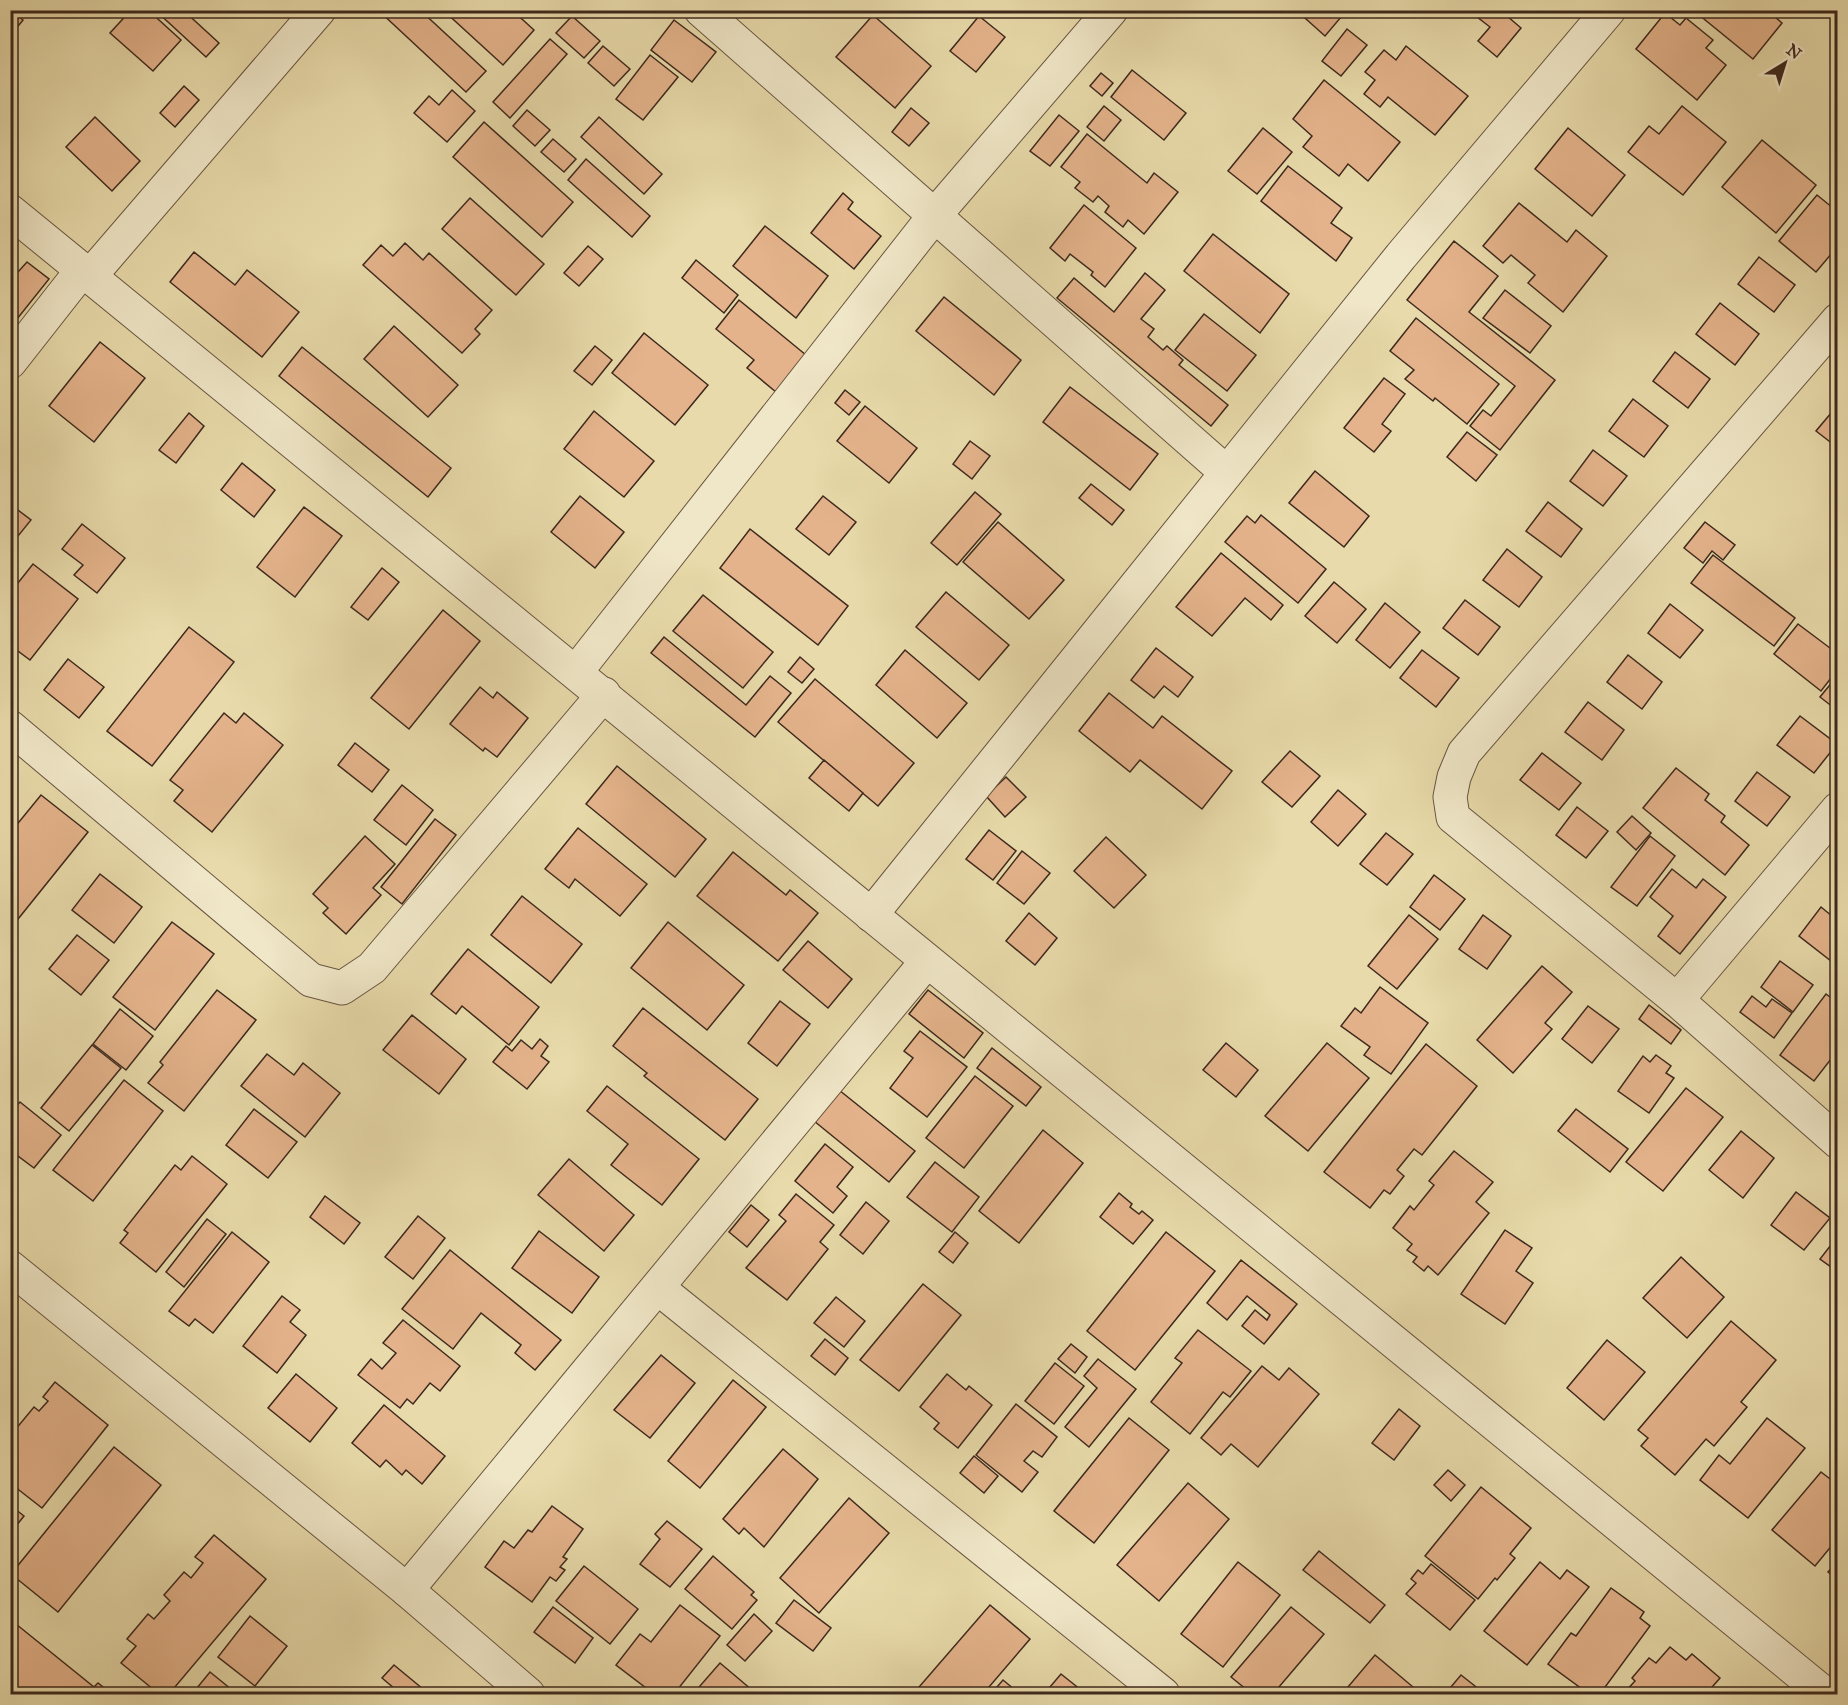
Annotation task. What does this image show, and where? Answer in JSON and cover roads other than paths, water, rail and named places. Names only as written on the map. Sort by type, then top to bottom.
[{"type":"street","points":[[10,362],[319,10]]},
{"type":"street","points":[[701,10],[1226,472]]},
{"type":"street","points":[[576,672],[935,215],[1111,10]]},
{"type":"street","points":[[871,915],[1401,256],[1609,10]]},
{"type":"street","points":[[10,211],[604,694],[1825,1695]]},
{"type":"street","points":[[1838,320],[1464,753],[1454,777],[1450,797],[1453,817],[1677,999],[1838,1142]]},
{"type":"street","points":[[10,727],[311,980],[342,988],[372,968],[604,694]]},
{"type":"street","points":[[1677,999],[1838,809]]},
{"type":"street","points":[[407,1590],[927,961]]},
{"type":"street","points":[[10,1267],[407,1590],[528,1695]]},
{"type":"street","points":[[658,1288],[1163,1695]]}]
